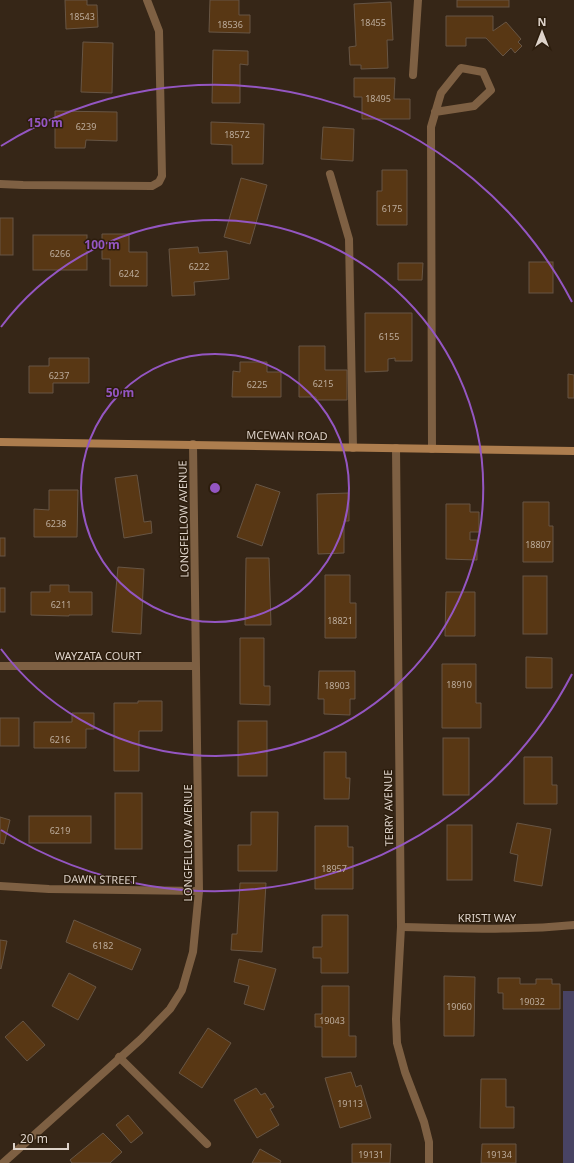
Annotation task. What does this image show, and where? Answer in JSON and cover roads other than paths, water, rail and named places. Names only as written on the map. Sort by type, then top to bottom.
[{"type":"street","points":[[0,184],[152,186],[159,182],[162,176],[159,31],[147,0]]},
{"type":"street","points":[[413,75],[418,0]]},
{"type":"street","points":[[432,449],[431,127],[435,112],[441,93],[461,68],[483,72],[491,90],[474,106],[435,112]]},
{"type":"street","points":[[330,174],[348,239],[352,448]]},
{"type":"street","name":"MCEWAN ROAD","points":[[0,442],[574,451]]},
{"type":"street","name":"LONGFELLOW AVENUE","points":[[3,1163],[140,1039],[170,1009],[182,990],[194,952],[199,891],[193,444]]},
{"type":"street","name":"TERRY AVENUE","points":[[396,448],[401,927],[396,1019],[397,1043],[405,1072],[426,1129],[429,1142],[430,1163]]},
{"type":"street","name":"WAYZATA COURT","points":[[0,666],[195,666]]},
{"type":"street","name":"DAWN STREET","points":[[0,886],[49,889],[199,891]]},
{"type":"street","name":"KRISTI WAY","points":[[401,927],[496,929],[574,925]]},
{"type":"street","points":[[119,1057],[207,1144]]}]
